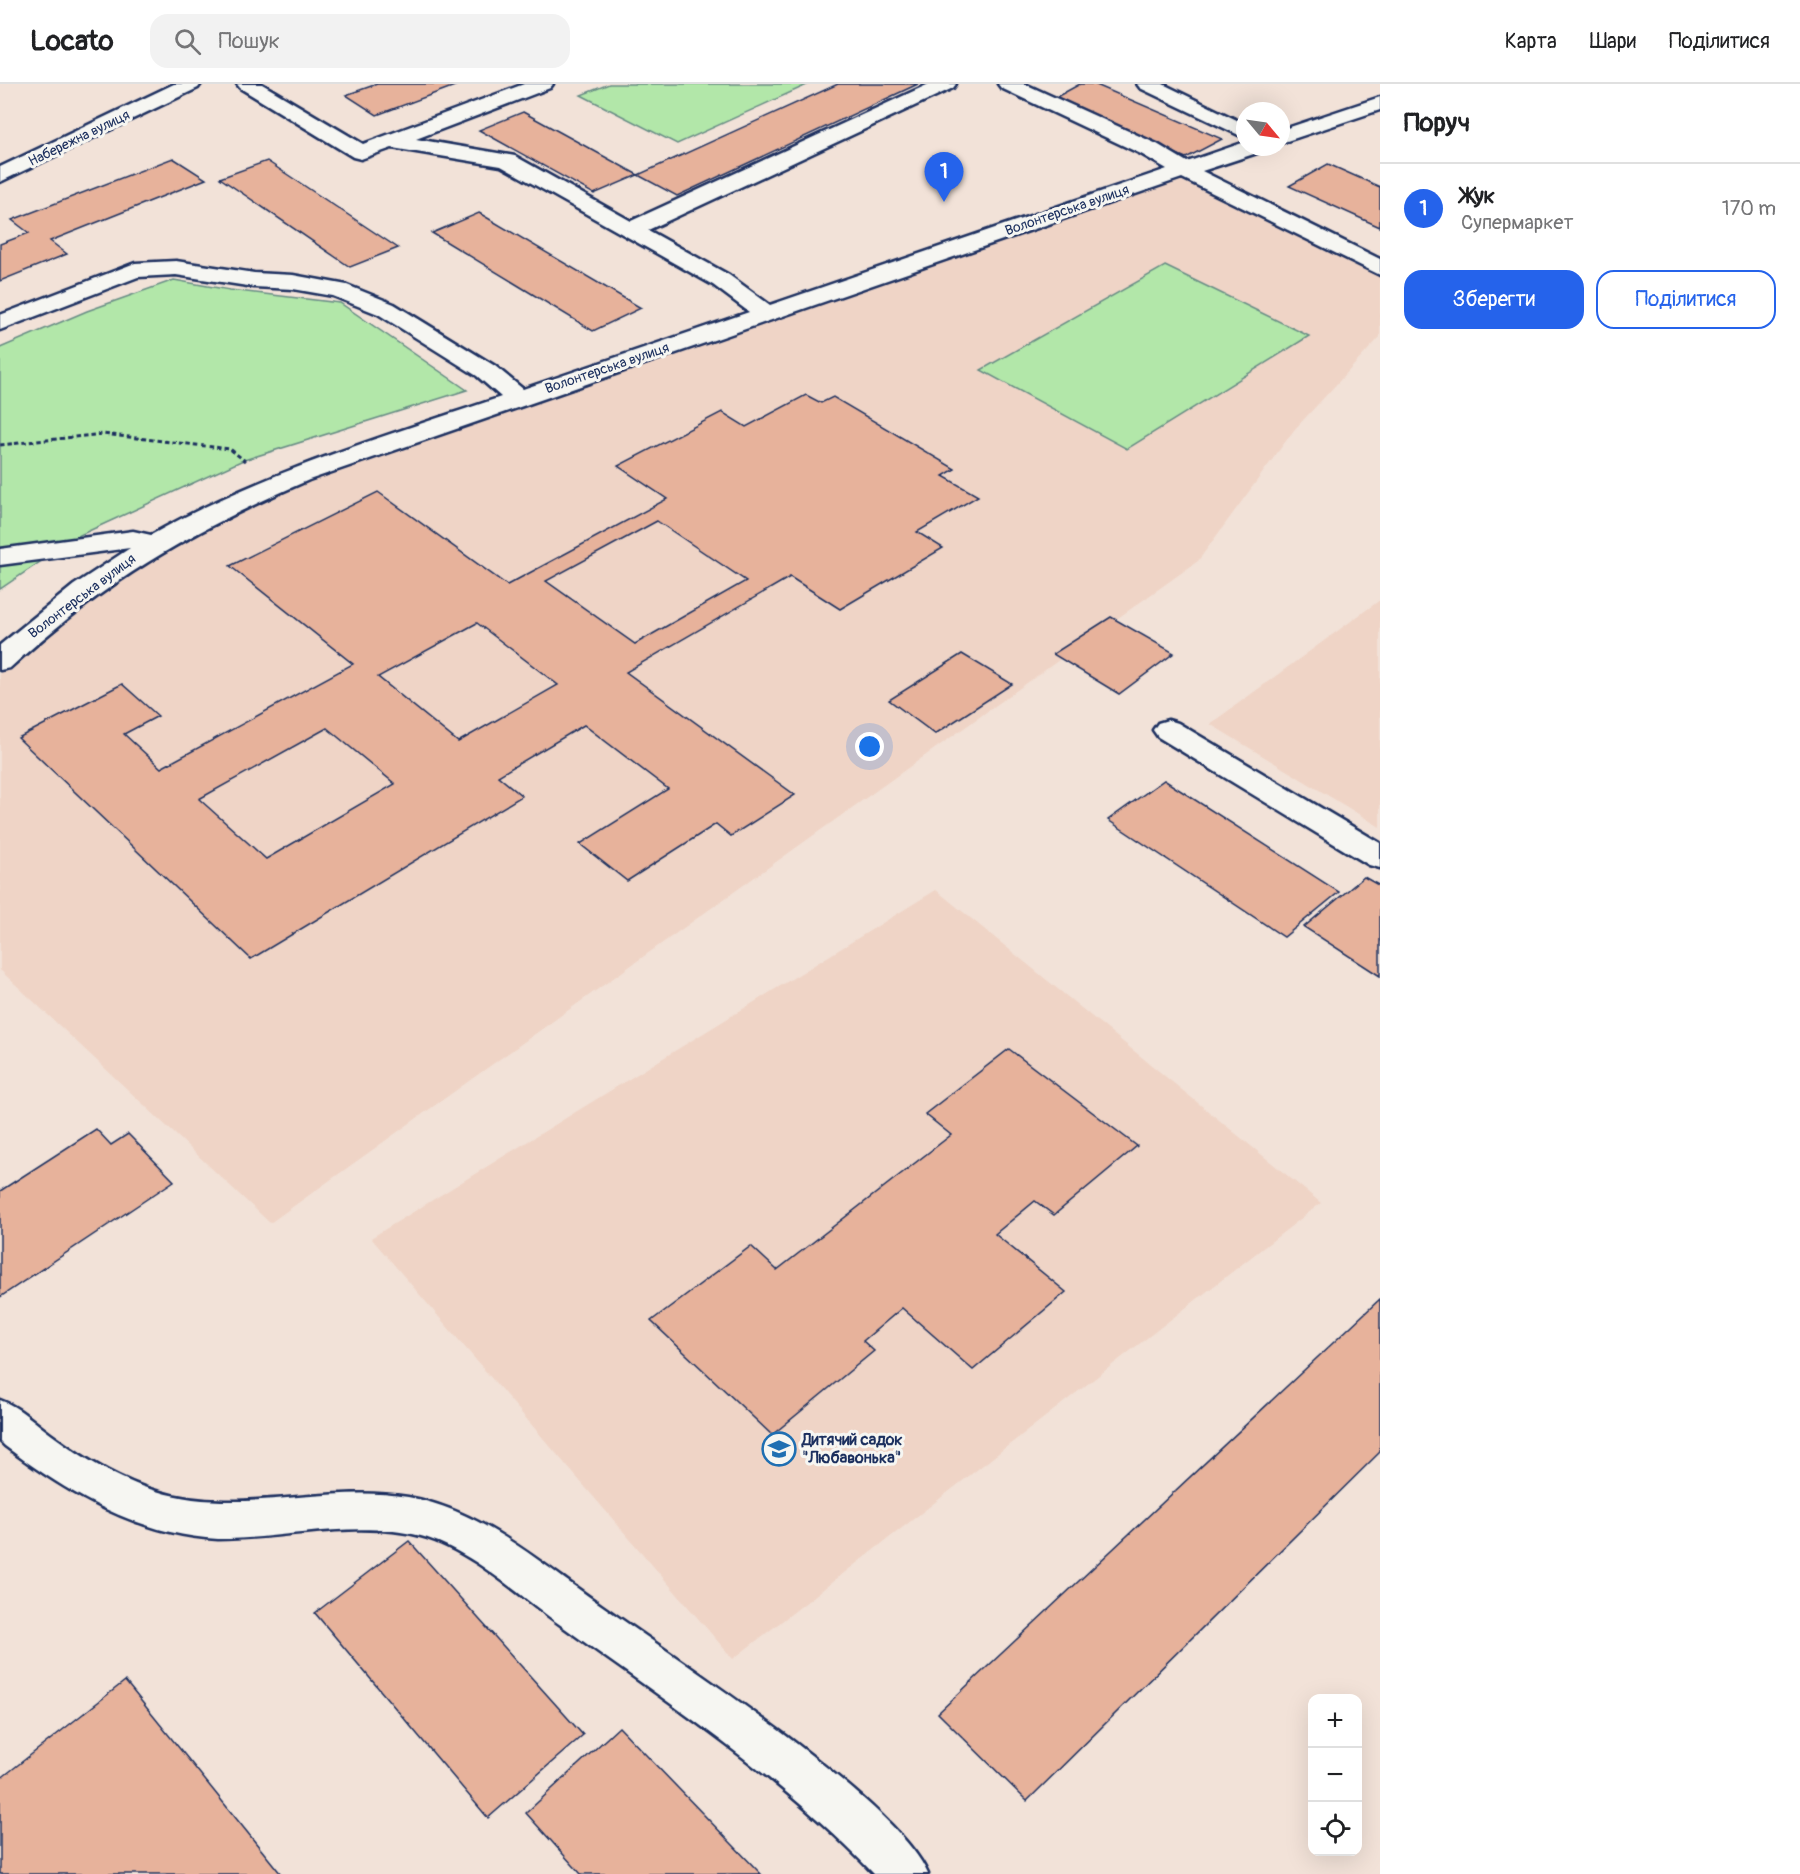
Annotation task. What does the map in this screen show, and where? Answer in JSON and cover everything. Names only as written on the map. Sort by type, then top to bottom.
[{"type":"street","name":"Набережна вулиця","points":[[0,176],[191,84]]},
{"type":"street","points":[[248,84],[361,152],[543,84]]},
{"type":"street","points":[[630,230],[946,84]]},
{"type":"street","points":[[1008,84],[1132,140],[1221,191],[1380,268]]},
{"type":"street","points":[[1147,84],[1236,128]]},
{"type":"street","points":[[1290,134],[1380,103]]},
{"type":"street","points":[[392,141],[507,161],[721,280],[766,314]]},
{"type":"street","name":"Волонтерська вулиця","points":[[0,661],[74,598],[155,544],[223,508],[276,485],[377,446],[1236,152]]},
{"type":"street","points":[[0,323],[135,270],[176,268],[254,280],[293,282],[339,290],[386,309],[486,371],[518,398]]},
{"type":"street","points":[[0,557],[133,539],[155,544]]},
{"type":"street","points":[[1168,730],[1380,857]]},
{"type":"street","points":[[0,1417],[52,1457],[96,1484],[149,1507],[181,1516],[229,1520],[388,1515],[421,1518],[449,1528],[535,1583],[748,1735],[810,1783],[866,1833],[905,1874]]},
{"type":"path","points":[[0,445],[103,434],[230,449],[276,485]]},
{"type":"shaded area","points":[[1185,170],[1380,267],[1380,337],[1294,430],[1198,561],[270,1223],[0,970],[0,662],[223,508]]},
{"type":"shaded area","points":[[1380,600],[1380,827],[1210,724]]},
{"type":"shaded area","name":"Дитячий садок \"Любавонька\"","points":[[936,890],[1321,1203],[733,1659],[371,1238]]},
{"type":"green space","points":[[609,84],[809,84],[677,144],[581,95]]},
{"type":"green space","points":[[1165,266],[1309,336],[1127,449],[981,370]]},
{"type":"green space","points":[[174,280],[230,290],[340,303],[467,390],[241,461],[80,535],[0,589],[0,348],[87,311]]},
{"type":"building","points":[[377,84],[460,84],[377,115],[346,95]]},
{"type":"building","points":[[838,84],[918,84],[677,196],[638,175]]},
{"type":"building","points":[[1080,84],[1094,84],[1222,139],[1186,158],[1049,101]]},
{"type":"building","points":[[523,112],[638,175],[594,194],[479,130]]},
{"type":"building","points":[[173,158],[206,179],[50,241],[67,254],[0,281],[0,244],[29,233],[12,220]]},
{"type":"building","points":[[267,161],[398,248],[350,267],[220,178]]},
{"type":"building","points":[[1328,164],[1380,187],[1380,227],[1289,186]]},
{"type":"building","points":[[479,213],[641,308],[593,331],[432,233]]},
{"type":"building","points":[[806,395],[821,403],[833,397],[955,469],[943,476],[978,496],[917,532],[943,548],[840,609],[790,577],[626,672],[795,795],[731,836],[716,824],[627,881],[580,844],[668,789],[584,725],[498,776],[522,796],[251,959],[18,738],[122,684],[158,716],[124,734],[161,768],[353,664],[230,566],[378,492],[507,585],[667,499],[618,466],[722,412],[746,427]],"holes":[[[657,521],[746,581],[635,644],[546,581]],[[477,623],[558,685],[458,742],[378,677]],[[327,728],[395,784],[266,859],[199,799]]]},
{"type":"building","points":[[1111,617],[1174,653],[1119,694],[1053,654]]},
{"type":"building","points":[[962,654],[1012,684],[935,734],[889,700]]},
{"type":"building","points":[[1164,780],[1339,892],[1284,937],[1108,820]]},
{"type":"building","points":[[1364,877],[1380,886],[1380,976],[1304,927]]},
{"type":"building","points":[[1009,1049],[1137,1146],[1054,1215],[1035,1201],[995,1234],[1066,1292],[973,1370],[902,1308],[863,1341],[874,1351],[772,1435],[651,1321],[751,1246],[777,1270],[951,1135],[925,1114]]},
{"type":"building","points":[[96,1129],[111,1145],[128,1134],[174,1181],[0,1297],[0,1191]]},
{"type":"building","points":[[1380,1299],[1380,1452],[1027,1801],[938,1713]]},
{"type":"building","points":[[409,1541],[583,1735],[488,1818],[315,1613]]},
{"type":"building","points":[[125,1681],[281,1874],[0,1874],[0,1779]]},
{"type":"building","points":[[619,1727],[761,1874],[581,1874],[526,1813]]},
{"type":"place","name":"Жук","points":[[944,202]]},
{"type":"place","name":"Дитячий садок \"Любавонька\"","points":[[779,1449]]}]
